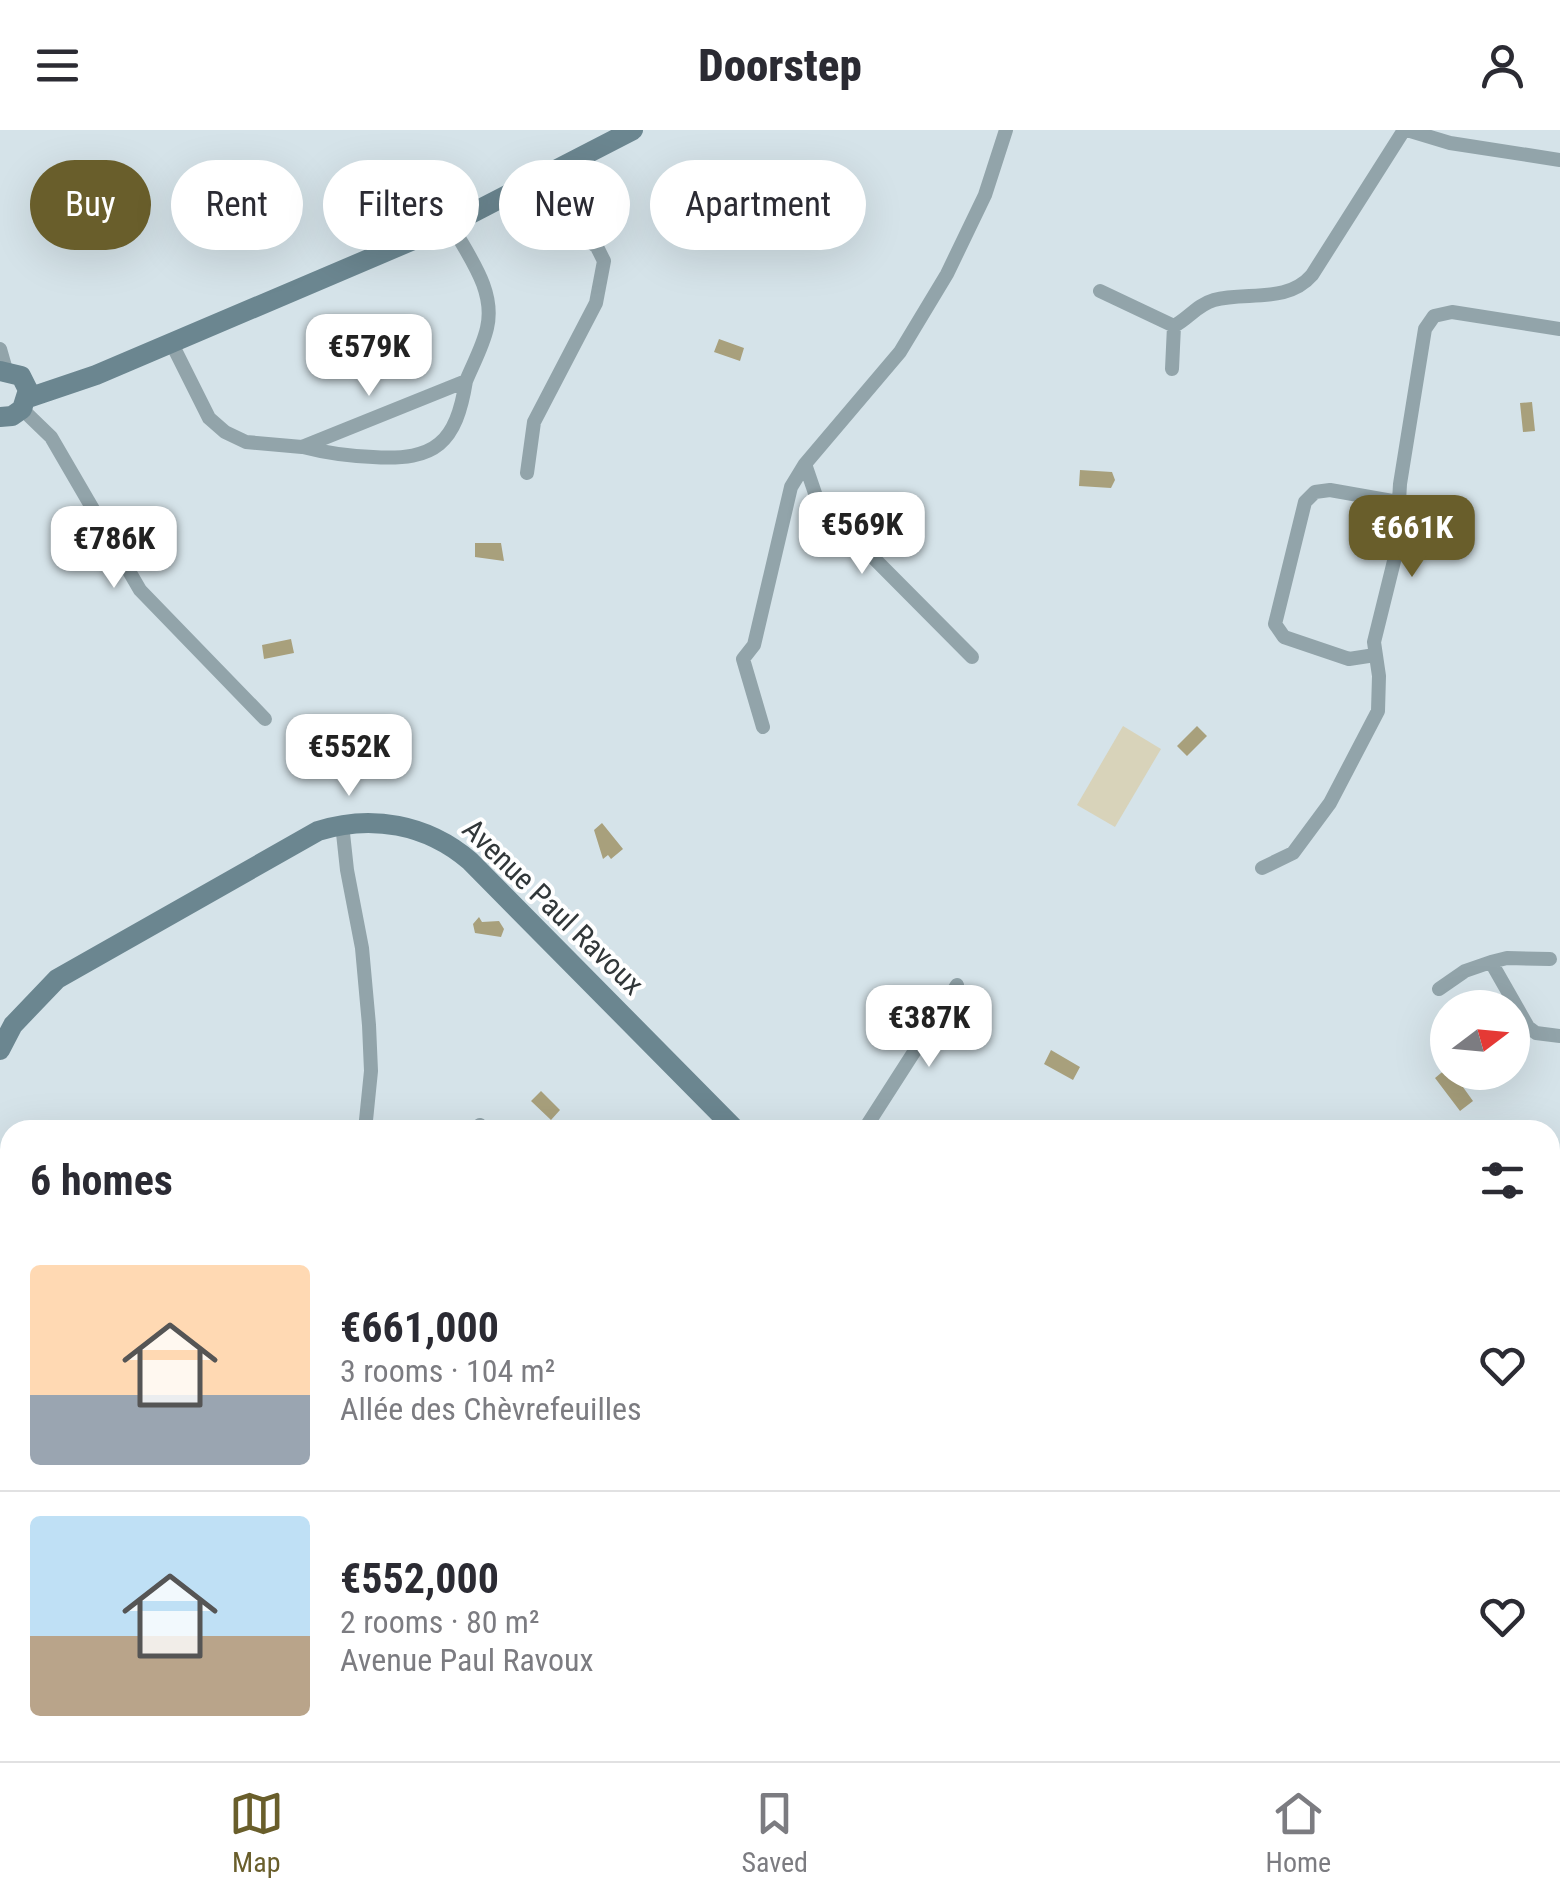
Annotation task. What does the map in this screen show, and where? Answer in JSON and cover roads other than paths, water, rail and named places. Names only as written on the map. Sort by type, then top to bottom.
[{"type":"street","points":[[574,160],[633,130]]},
{"type":"street","points":[[763,727],[743,660],[754,645],[791,487],[804,464],[900,352],[947,274],[984,195],[1006,130]]},
{"type":"street","points":[[1174,326],[1209,302],[1279,294],[1307,282],[1406,130],[1450,143],[1560,160]]},
{"type":"street","points":[[0,417],[12,416],[25,404],[390,250]]},
{"type":"street","points":[[171,342],[209,418],[225,432],[246,442],[302,447],[334,455],[418,457],[437,448],[453,430],[466,381],[487,330],[490,306],[484,284],[466,250]]},
{"type":"street","points":[[527,473],[534,422],[596,303],[604,261],[598,250]]},
{"type":"street","points":[[1100,291],[1174,326]]},
{"type":"street","points":[[1262,868],[1293,853],[1330,803],[1378,710],[1374,642],[1396,552],[1398,502],[1425,329],[1434,316],[1452,312],[1560,328]]},
{"type":"street","points":[[1172,369],[1174,326]]},
{"type":"street","points":[[2,364],[26,383],[25,404],[51,437],[140,590],[264,720]]},
{"type":"street","points":[[302,447],[466,381]]},
{"type":"street","points":[[804,464],[818,502],[972,657]]},
{"type":"street","points":[[1375,655],[1349,659],[1284,637],[1275,624],[1306,502],[1315,492],[1330,490],[1398,502]]},
{"type":"street","name":"Avenue Paul Ravoux","points":[[0,1050],[13,1024],[58,979],[318,831],[342,824],[376,823],[436,838],[460,853],[726,1120]]},
{"type":"street","points":[[342,824],[362,948],[369,1025],[371,1071],[366,1120]]},
{"type":"street","points":[[1439,989],[1465,971],[1491,962],[1507,958],[1550,959]]},
{"type":"street","points":[[1491,962],[1528,1027],[1536,1033],[1560,1036]]},
{"type":"street","points":[[870,1120],[957,986]]}]
